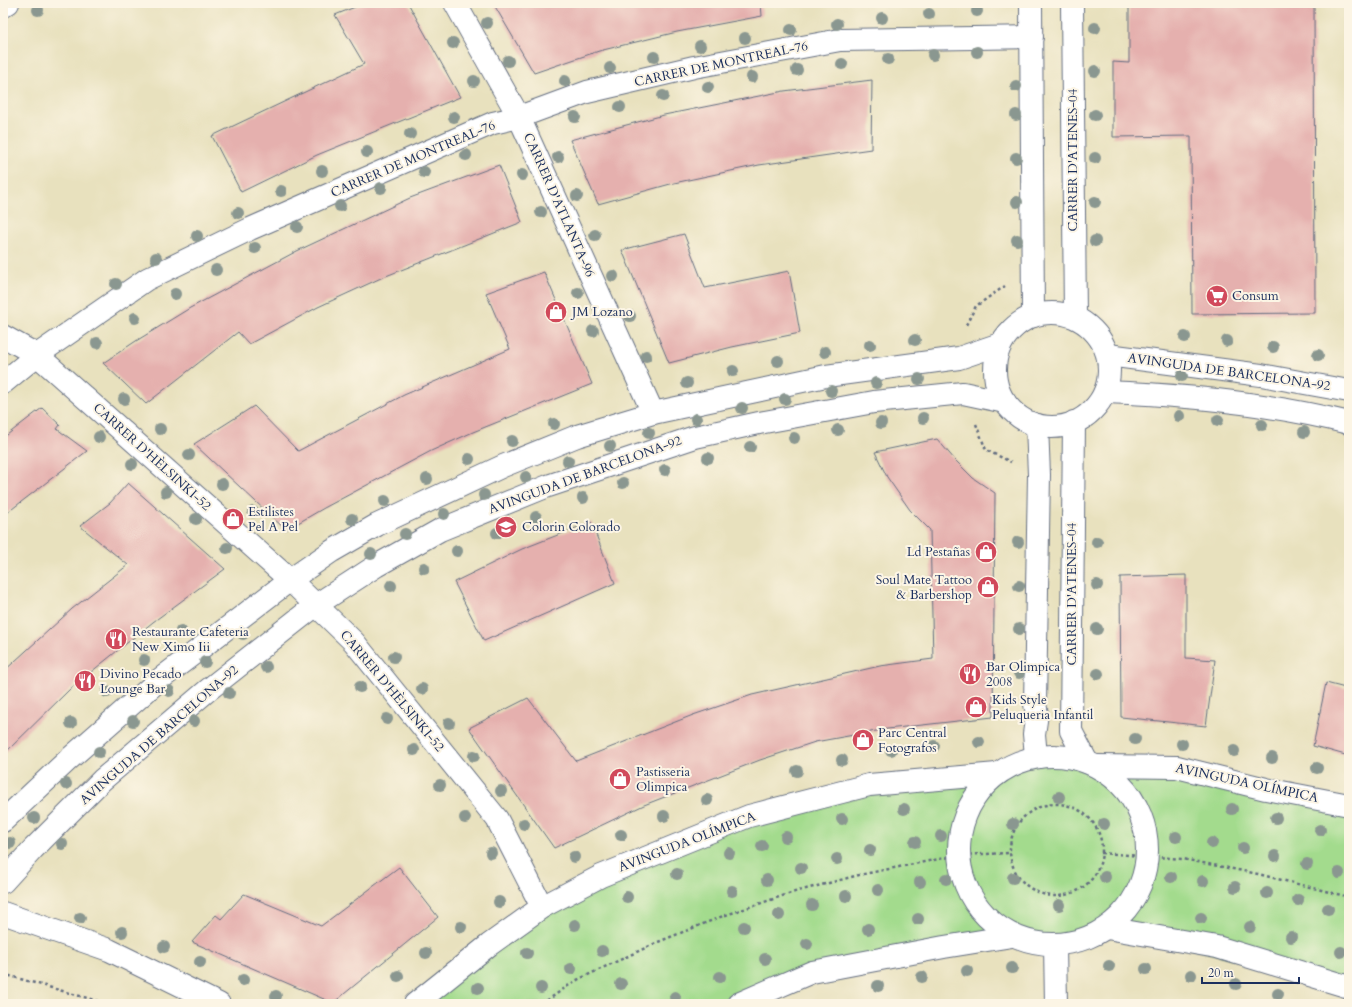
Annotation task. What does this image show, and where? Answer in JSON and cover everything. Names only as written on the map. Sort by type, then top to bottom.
[{"type":"street","points":[[3,6],[8,3]]},
{"type":"street","name":"CARRER D'ATLANTA-96","points":[[456,3],[519,117],[653,413]]},
{"type":"street","points":[[1031,3],[1033,316]]},
{"type":"street","name":"CARRER D'ATENES-04","points":[[1072,3],[1075,317]]},
{"type":"street","name":"CARRER DE MONTREAL-76","points":[[3,383],[37,355],[147,279],[250,228],[493,123],[519,117],[587,92],[679,70],[840,40],[1032,37]]},
{"type":"street","points":[[1051,313],[1075,317],[1084,322],[1099,336],[1108,355],[1110,373],[1105,392],[1100,402],[1087,416],[1074,422],[1055,427],[1037,425],[1019,416],[1005,402],[996,379],[995,362],[1000,344],[1016,326],[1033,316],[1051,313]]},
{"type":"street","name":"CARRER D'HÈLSINKI-52","points":[[3,336],[37,355],[290,580],[354,642],[497,819],[542,907]]},
{"type":"street","points":[[3,821],[68,760],[159,680],[290,580],[332,551],[377,525],[496,469],[576,436],[653,413],[826,376],[959,358],[1000,344]]},
{"type":"street","name":"AVINGUDA DE BARCELONA-92","points":[[1108,355],[1261,375],[1349,391]]},
{"type":"street","name":"AVINGUDA DE BARCELONA-92","points":[[3,882],[33,849],[102,780],[208,690],[316,605],[376,566],[440,530],[548,486],[695,437],[759,423],[874,402],[963,392],[1005,402]]},
{"type":"street","points":[[1105,392],[1155,394],[1222,400],[1349,423]]},
{"type":"street","name":"CARRER D'ATENES-04","points":[[1074,422],[1071,731],[1092,764]]},
{"type":"street","points":[[1037,425],[1039,475],[1035,704],[1037,714],[1034,734],[1036,756],[997,774],[974,798],[960,835],[959,855],[959,864],[978,908],[1012,936],[1038,944],[1055,945],[1079,941],[1107,928],[1129,908],[1146,871],[1146,828],[1130,795],[1092,764]]},
{"type":"street","name":"AVINGUDA OLÍMPICA","points":[[1036,756],[1060,756],[1092,764],[1177,767],[1266,789],[1349,805]]},
{"type":"street","name":"AVINGUDA OLÍMPICA","points":[[415,1004],[542,907],[601,876],[749,816],[869,785],[997,774]]},
{"type":"street","points":[[3,913],[109,950],[219,1004]]},
{"type":"street","points":[[1107,928],[1217,947],[1349,987]]},
{"type":"street","points":[[738,1004],[812,972],[944,947],[1012,936]]},
{"type":"street","points":[[1055,945],[1056,1004]]},
{"type":"path","points":[[1056,804],[1076,808],[1092,821],[1101,840],[1101,853],[1098,870],[1083,888],[1072,894],[1052,897],[1032,891],[1017,877],[1009,859],[1009,853],[1010,838],[1020,820],[1036,808],[1056,804]]},
{"type":"path","points":[[542,1004],[575,981],[658,942],[723,916],[791,893],[859,875],[959,855],[1009,853]]},
{"type":"path","points":[[1101,853],[1183,859],[1314,887],[1349,897]]},
{"type":"path","points":[[3,974],[108,1004]]},
{"type":"green space","points":[[1036,756],[1087,762],[1349,805],[1349,987],[1107,928],[1055,945],[1012,936],[812,972],[741,1004],[416,1004],[542,907],[749,816],[997,774]],"holes":[[[995,776],[996,777],[961,832],[974,797]],[[1131,797],[1145,828],[1145,868]],[[960,837],[977,905],[959,864]],[[1144,874],[1129,908],[1109,926]]]},
{"type":"building","points":[[365,3],[408,3],[460,97],[317,155],[241,192],[212,136],[364,64],[335,15]]},
{"type":"building","points":[[493,3],[761,3],[762,16],[677,32],[599,51],[534,73]]},
{"type":"building","points":[[1129,3],[1314,3],[1315,313],[1192,314],[1191,136],[1113,137],[1113,62],[1129,63]]},
{"type":"building","points":[[872,80],[871,149],[759,165],[674,183],[598,204],[570,140],[664,115],[784,91]]},
{"type":"building","points":[[499,165],[522,222],[381,278],[318,307],[249,344],[238,332],[146,404],[103,363],[190,308],[297,251],[410,198]]},
{"type":"building","points":[[684,234],[705,288],[789,271],[800,333],[732,347],[669,363],[622,250]]},
{"type":"building","points":[[544,272],[592,384],[473,432],[431,451],[286,530],[194,444],[254,406],[298,451],[404,395],[510,349],[486,293]]},
{"type":"building","points":[[42,408],[60,425],[57,429],[87,451],[3,516],[3,438]]},
{"type":"building","points":[[937,439],[973,478],[995,493],[993,717],[887,729],[815,742],[760,760],[644,805],[554,848],[469,728],[528,698],[576,761],[693,715],[752,695],[880,666],[933,659],[930,530],[910,510],[887,477],[875,452]]},
{"type":"building","points":[[128,483],[225,569],[153,622],[70,689],[3,755],[3,672],[72,609],[128,565],[80,526],[110,503]]},
{"type":"building","points":[[591,522],[615,583],[484,641],[454,582],[522,549]]},
{"type":"building","points":[[1186,575],[1186,658],[1215,660],[1206,726],[1121,717],[1120,577]]},
{"type":"building","points":[[1326,683],[1349,689],[1349,756],[1313,746]]},
{"type":"building","points":[[399,867],[438,917],[333,1003],[192,942],[216,915],[221,919],[244,894],[321,926]]},
{"type":"place","name":"Consum","points":[[1217,296]]},
{"type":"place","name":"JM Lozano","points":[[556,312]]},
{"type":"place","name":"Estilistes Pel A Pel","points":[[233,519]]},
{"type":"place","name":"Colorin Colorado","points":[[506,527]]},
{"type":"place","name":"Ld Pestañas","points":[[986,552]]},
{"type":"place","name":"Soul Mate Tattoo & Barbershop","points":[[988,587]]},
{"type":"place","name":"Restaurante Cafeteria New Ximo Iii","points":[[116,639]]},
{"type":"place","name":"Bar Olimpica 2008","points":[[970,674]]},
{"type":"place","name":"Divino Pecado Lounge Bar","points":[[85,681]]},
{"type":"place","name":"Kids Style Peluqueria Infantil","points":[[976,707]]},
{"type":"place","name":"Parc Central Fotografos","points":[[863,740]]},
{"type":"place","name":"Pastisseria Olimpica","points":[[620,779]]}]
